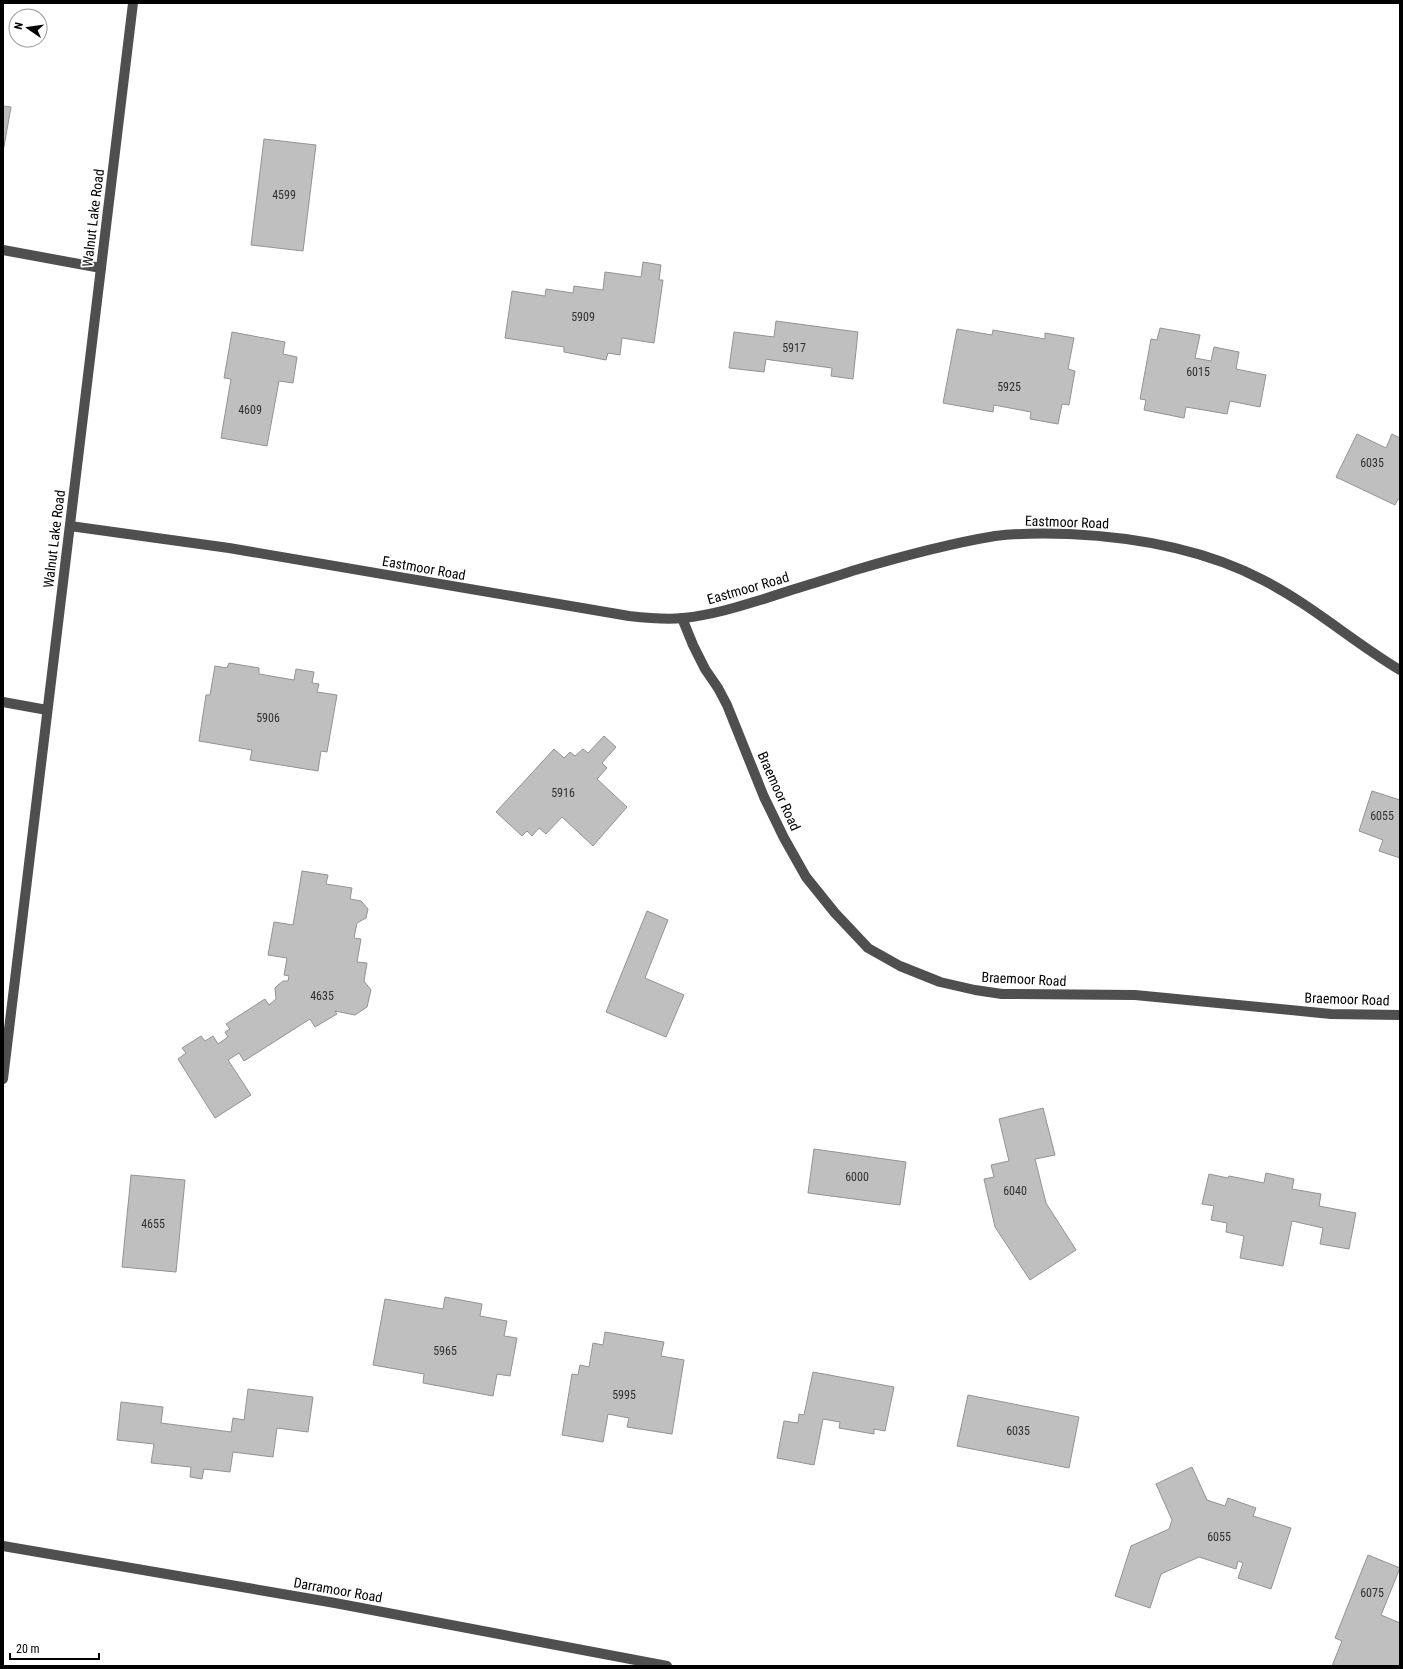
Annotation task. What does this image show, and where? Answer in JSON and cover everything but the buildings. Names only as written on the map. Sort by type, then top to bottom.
[{"type":"street","name":"Walnut Lake Road","points":[[3,1079],[133,3]]},
{"type":"street","points":[[3,250],[101,268]]},
{"type":"street","name":"Eastmoor Road","points":[[70,526],[208,545],[630,616],[660,619],[710,614],[739,607],[890,560],[949,545],[998,536],[1040,533],[1097,535],[1170,546],[1216,559],[1262,579],[1306,605],[1400,670]]},
{"type":"street","name":"Braemoor Road","points":[[682,618],[705,669],[727,705],[764,797],[784,838],[806,877],[835,913],[868,948],[900,966],[940,982],[975,990],[1002,994],[1135,995],[1331,1014],[1400,1015]]},
{"type":"street","points":[[3,702],[47,710]]},
{"type":"street","name":"Darramoor Road","points":[[3,1546],[335,1603],[667,1666]]}]
